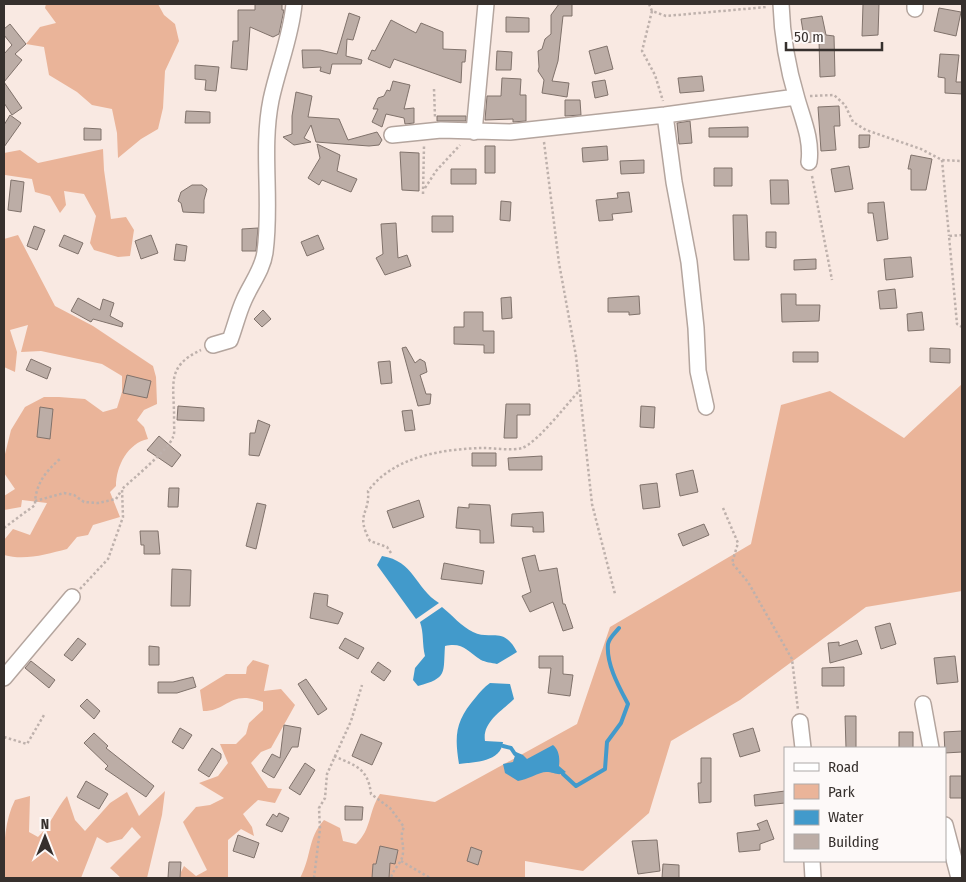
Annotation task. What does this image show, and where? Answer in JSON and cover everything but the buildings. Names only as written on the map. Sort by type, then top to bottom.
[{"type":"street","points":[[213,345],[230,340],[243,301],[255,281],[264,255],[268,213],[267,151],[271,101],[293,19],[294,4]]},
{"type":"street","points":[[472,132],[486,4]]},
{"type":"street","points":[[781,5],[796,97],[806,128],[809,162]]},
{"type":"street","points":[[392,134],[510,132],[665,115],[796,97]]},
{"type":"street","points":[[665,115],[674,182],[689,262],[696,328],[698,371],[706,407]]},
{"type":"street","points":[[4,678],[72,597]]},
{"type":"street","points":[[923,704],[931,747]]},
{"type":"street","points":[[800,722],[803,747]]},
{"type":"street","points":[[946,829],[959,878]]},
{"type":"street","points":[[812,862],[812,878]]},
{"type":"path","points":[[649,4],[652,11],[642,51],[655,75],[665,115]]},
{"type":"path","points":[[652,11],[666,16],[781,5]]},
{"type":"path","points":[[423,194],[434,89]]},
{"type":"path","points":[[796,97],[834,94],[845,105],[853,122],[866,130],[921,149],[942,160],[962,161]]},
{"type":"path","points":[[543,128],[559,263],[579,391],[592,504],[615,594]]},
{"type":"path","points":[[425,188],[472,132]]},
{"type":"path","points":[[942,160],[957,324],[962,327]]},
{"type":"path","points":[[809,162],[832,280]]},
{"type":"path","points":[[949,236],[962,235]]},
{"type":"path","points":[[36,502],[64,493],[74,495],[84,502],[98,503],[116,499],[142,469],[155,460],[173,438],[175,369],[186,357],[213,345]]},
{"type":"path","points":[[391,553],[387,547],[370,542],[363,525],[364,512],[369,501],[368,491],[375,482],[391,470],[422,456],[456,449],[522,448],[538,436],[579,391]]},
{"type":"path","points":[[4,528],[36,505],[36,490],[49,468],[60,459]]},
{"type":"path","points":[[72,597],[108,559],[123,517],[122,490]]},
{"type":"path","points":[[723,508],[738,543],[732,563],[748,582],[792,659],[800,722]]},
{"type":"path","points":[[314,878],[320,829],[319,808],[325,798],[327,774],[351,721],[362,685]]},
{"type":"path","points":[[4,737],[27,744],[44,715]]},
{"type":"path","points":[[334,756],[360,767],[370,781],[372,794],[390,808],[404,827],[400,836],[404,852],[391,878]]},
{"type":"path","points":[[401,861],[430,878]]},
{"type":"green space","points":[[46,4],[158,4],[164,15],[175,24],[179,41],[165,71],[163,108],[158,129],[141,139],[118,158],[117,133],[112,109],[92,105],[77,92],[49,75],[44,47],[26,44],[40,27],[56,23],[45,8]]},
{"type":"green space","points":[[103,149],[111,219],[126,217],[134,230],[130,256],[118,257],[94,250],[90,243],[96,216],[84,194],[64,191],[66,205],[60,213],[50,196],[35,192],[32,179],[5,175],[4,180],[4,153],[20,150],[38,163]]},
{"type":"green space","points":[[18,235],[55,306],[93,326],[153,366],[156,377],[157,404],[144,410],[137,420],[144,427],[148,439],[141,441],[129,450],[118,471],[116,486],[110,492],[120,517],[93,525],[88,535],[77,537],[67,549],[36,556],[12,557],[4,555],[4,540],[13,529],[30,535],[47,503],[22,500],[21,507],[4,510],[4,496],[15,489],[4,473],[4,458],[11,430],[25,407],[44,397],[59,397],[85,399],[103,412],[117,408],[122,392],[122,376],[102,364],[41,351],[21,352],[28,325],[10,330],[17,352],[15,372],[4,367],[4,239]]},
{"type":"green space","points":[[962,384],[962,591],[866,607],[740,700],[671,741],[649,813],[583,871],[525,861],[525,878],[300,878],[312,841],[324,820],[340,828],[343,841],[356,844],[365,832],[373,807],[380,794],[435,802],[577,724],[610,627],[751,544],[781,405],[830,391],[904,438]]},
{"type":"green space","points":[[253,660],[269,665],[264,691],[281,689],[295,705],[271,748],[261,752],[251,763],[268,788],[282,789],[275,803],[258,800],[243,814],[252,827],[254,836],[241,829],[228,840],[228,878],[178,878],[184,866],[196,876],[207,870],[183,822],[196,807],[210,805],[224,798],[199,783],[218,776],[228,763],[220,744],[236,744],[246,734],[249,723],[263,710],[263,702],[243,698],[236,699],[219,708],[203,711],[200,690],[226,674],[246,674],[247,667]]},
{"type":"green space","points":[[165,791],[162,815],[147,878],[121,878],[110,868],[141,837],[132,827],[122,839],[107,843],[97,837],[81,878],[4,878],[6,828],[15,800],[30,796],[29,832],[38,837],[67,796],[75,820],[85,831],[110,803],[127,792],[139,816]]},
{"type":"water","points":[[382,556],[401,563],[424,590],[439,603],[416,619],[377,565]]},
{"type":"water","points":[[442,607],[473,632],[502,636],[507,639],[517,652],[497,664],[481,660],[461,646],[445,646],[442,673],[435,680],[418,686],[413,680],[415,668],[425,656],[420,622]]},
{"type":"water","points":[[490,683],[510,684],[514,699],[494,717],[485,734],[485,741],[503,742],[501,749],[498,754],[486,760],[459,764],[457,736],[461,720],[469,705]]},
{"type":"water","points":[[553,745],[559,754],[559,766],[566,772],[559,774],[543,772],[518,781],[505,773],[503,764],[513,762],[516,752],[527,759]]},
{"type":"waterway","points":[[563,774],[576,786],[605,769],[607,742],[621,723],[628,704],[614,675],[608,652],[608,644],[619,628]]},
{"type":"waterway","points":[[503,746],[511,748],[515,754]]}]
